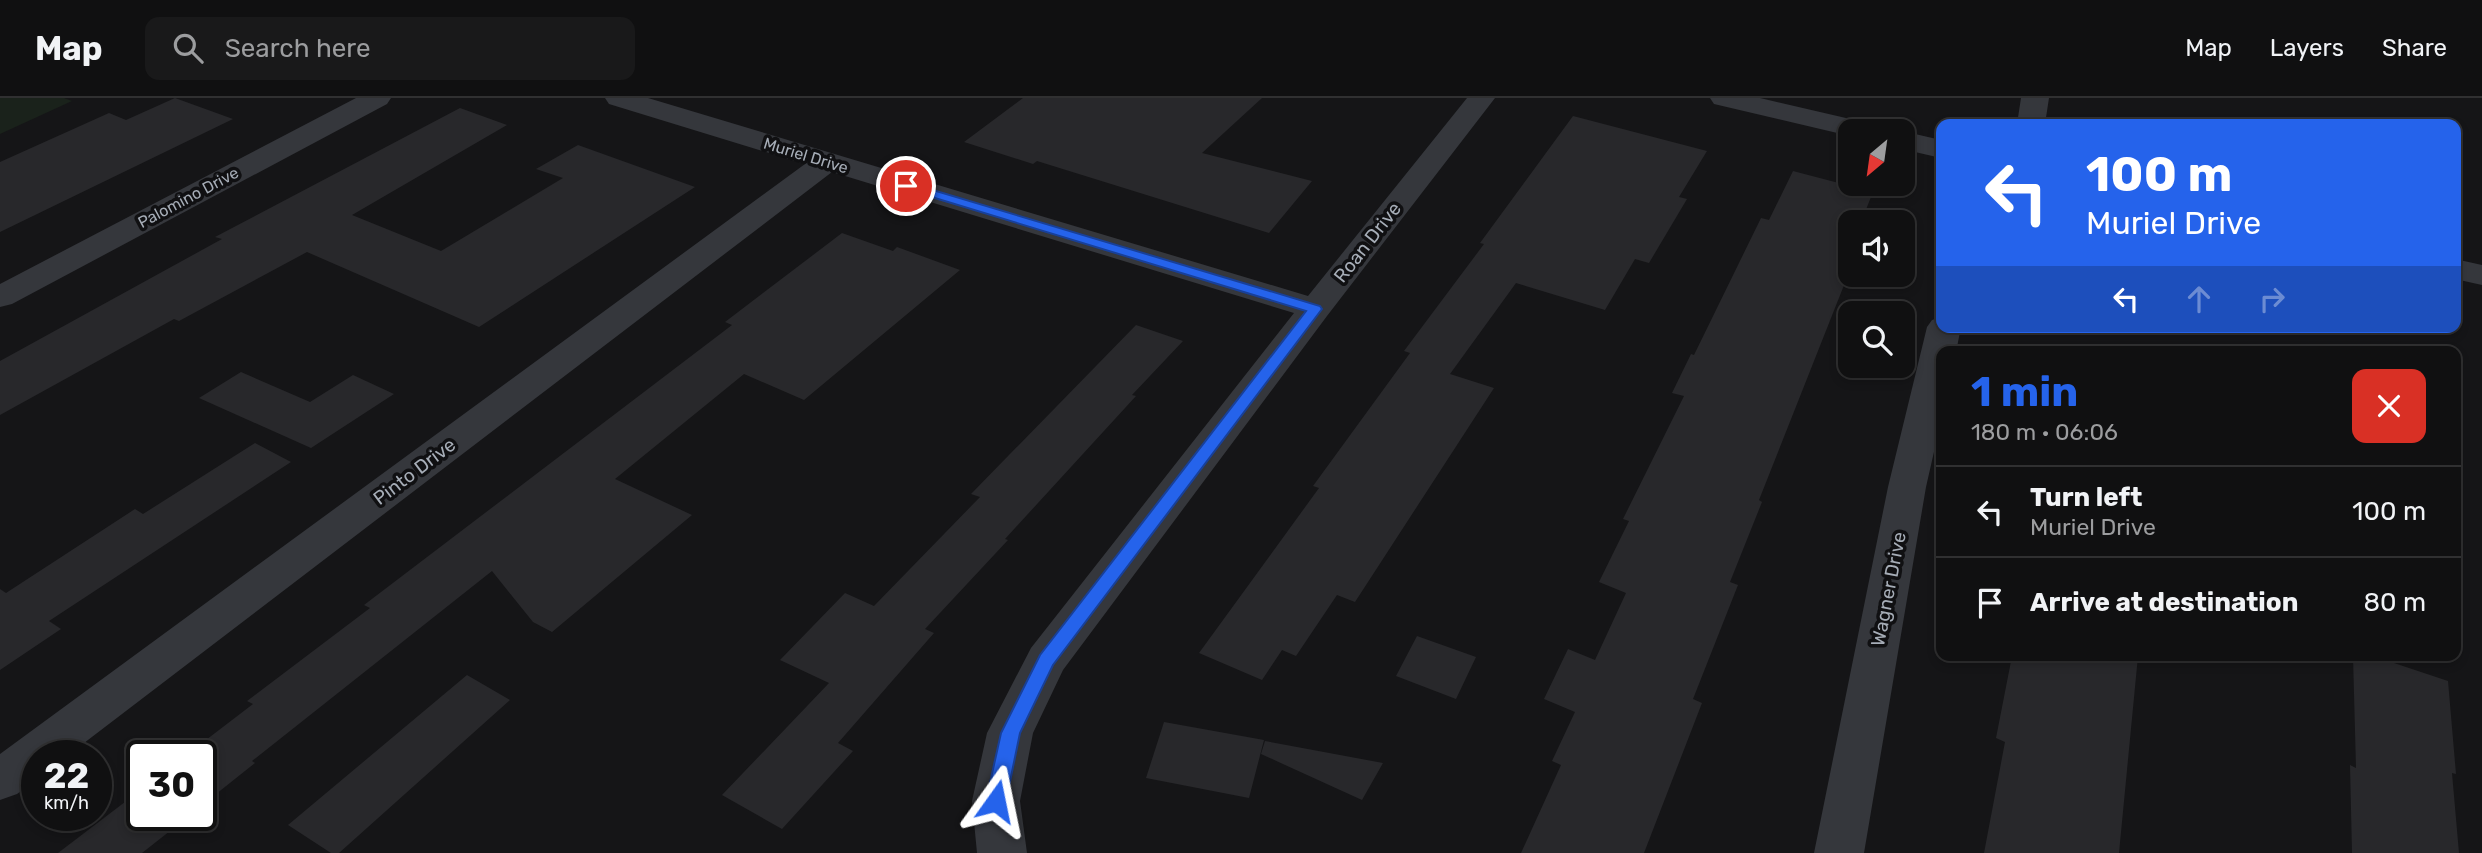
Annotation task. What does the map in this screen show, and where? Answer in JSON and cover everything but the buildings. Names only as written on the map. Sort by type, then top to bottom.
[{"type":"street","name":"Palomino Drive","points":[[0,297],[377,98]]},
{"type":"street","name":"Muriel Drive","points":[[619,98],[1315,309]]},
{"type":"street","name":"Roan Drive","points":[[1002,853],[996,801],[1010,733],[1046,660],[1315,309],[1481,98]]},
{"type":"street","points":[[1724,98],[1838,124]]},
{"type":"street","points":[[2032,119],[2035,98]]},
{"type":"street","points":[[1915,143],[1936,148]]},
{"type":"street","name":"Pinto Drive","points":[[0,780],[827,162]]},
{"type":"street","points":[[2461,270],[2482,275]]},
{"type":"street","name":"Wagner Drive","points":[[1839,853],[1907,487],[1936,362]]},
{"type":"shaded area","points":[[0,98],[64,98],[72,101],[0,134]]},
{"type":"route","points":[[906,186],[1315,309],[1046,660],[1010,733],[996,801]]}]
